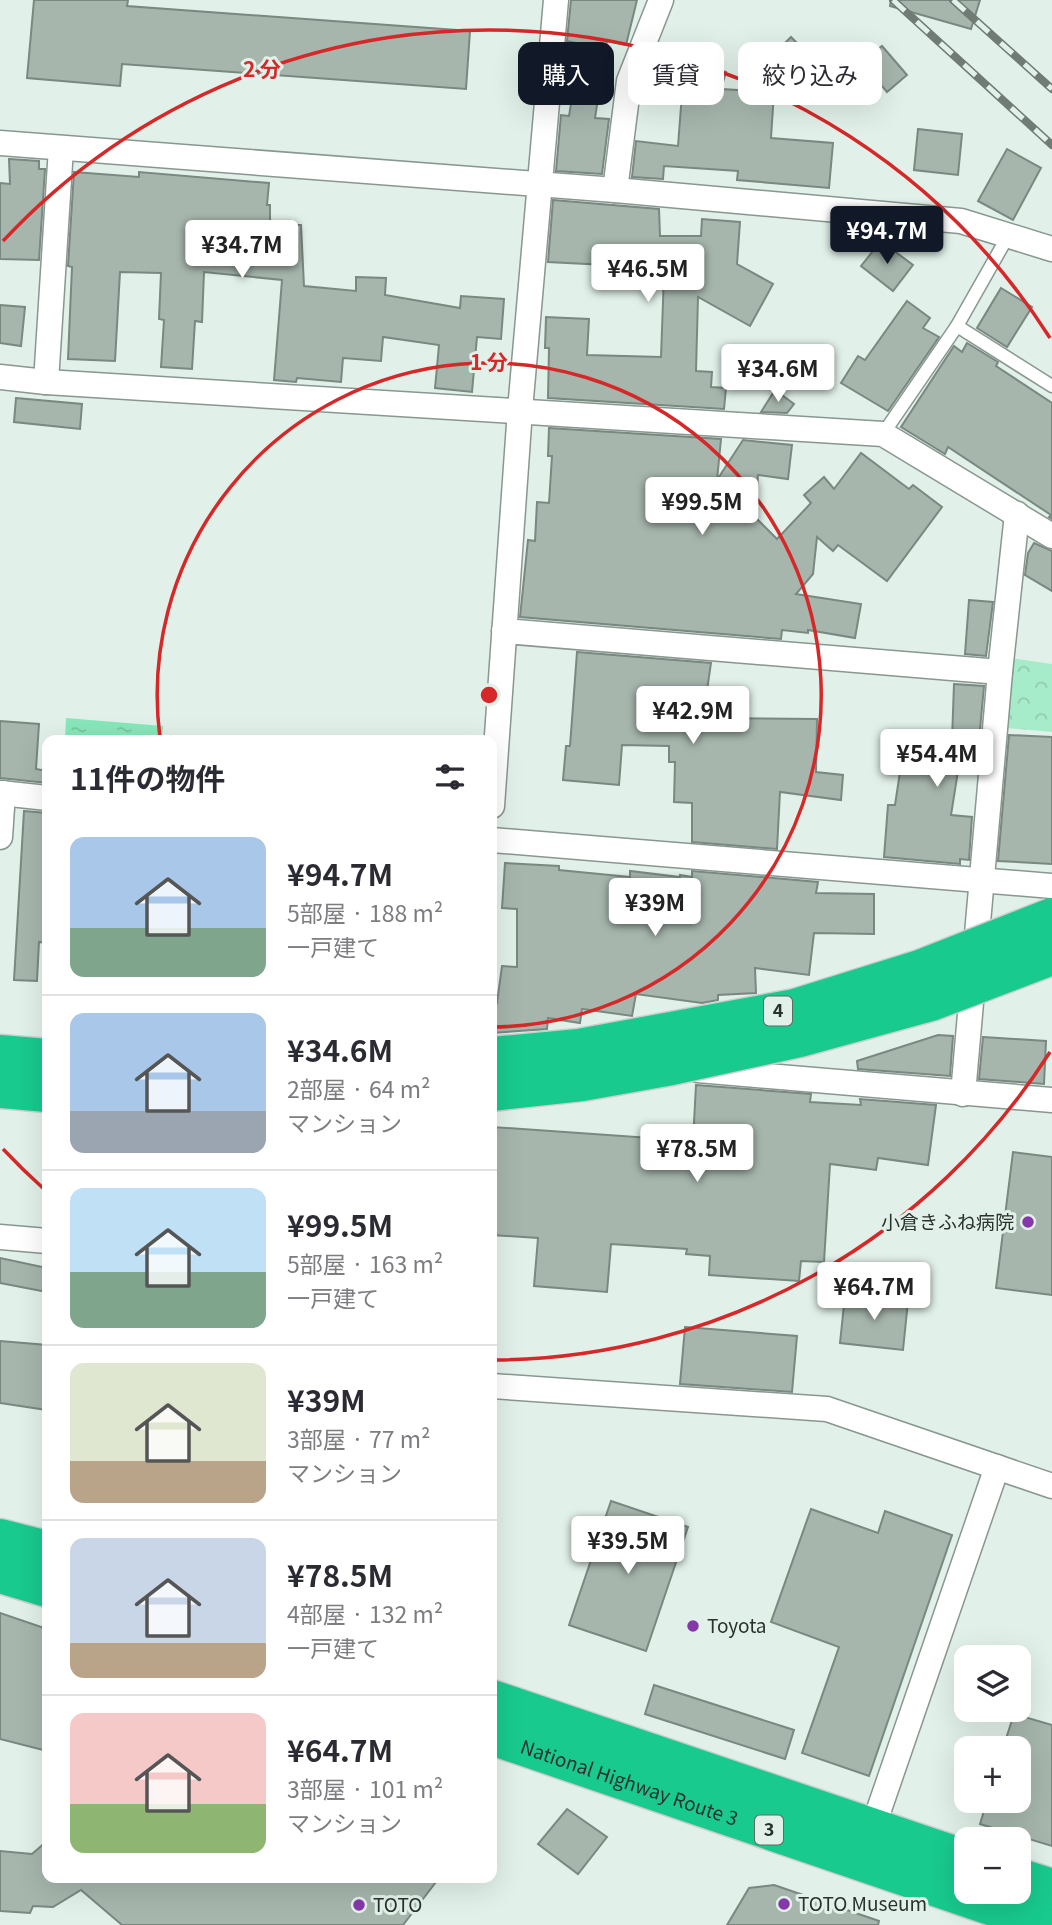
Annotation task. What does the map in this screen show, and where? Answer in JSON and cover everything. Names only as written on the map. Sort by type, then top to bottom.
[{"type":"highway","name":"4","points":[[497,1056],[579,1048],[795,1008],[920,969],[1052,917]]},
{"type":"highway","name":"4","points":[[497,1091],[582,1082],[659,1069],[800,1038],[931,1002],[1052,956]]},
{"type":"highway","points":[[0,1054],[42,1058]]},
{"type":"highway","points":[[0,1089],[42,1093]]},
{"type":"highway","points":[[0,1538],[42,1549]]},
{"type":"highway","points":[[0,1574],[42,1587]]},
{"type":"highway","name":"National Highway Route 3","points":[[497,1701],[954,1855]]},
{"type":"highway","name":"National Highway Route 3","points":[[497,1738],[1046,1925]]},
{"type":"highway","points":[[1031,1881],[1052,1888]]},
{"type":"street","points":[[497,735],[520,410],[556,0]]},
{"type":"street","points":[[615,190],[629,81],[661,0]]},
{"type":"street","points":[[0,143],[615,190],[961,221],[1052,249]]},
{"type":"street","points":[[46,382],[61,148]]},
{"type":"street","points":[[0,377],[883,434],[1052,536]]},
{"type":"street","points":[[963,1094],[1000,672],[1017,514]]},
{"type":"street","points":[[504,631],[1000,672]]},
{"type":"street","points":[[0,837],[2,793],[42,797]]},
{"type":"street","points":[[497,840],[1052,886]]},
{"type":"street","points":[[497,1051],[1052,1100]]},
{"type":"street","points":[[0,1237],[42,1241]]},
{"type":"street","points":[[497,1386],[827,1409],[1052,1486]]},
{"type":"street","points":[[873,1828],[997,1467]]},
{"type":"lane","points":[[883,434],[957,326],[1008,236]]},
{"type":"lane","points":[[957,326],[1052,386]]},
{"type":"green space","points":[[1010,658],[1052,664],[1052,732],[1006,728]]},
{"type":"water","points":[[66,718],[163,726],[162,735],[65,735]]},
{"type":"building","points":[[34,0],[128,0],[127,6],[470,31],[466,89],[122,64],[120,86],[27,78]]},
{"type":"building","points":[[571,0],[637,0],[626,45],[607,41],[567,41]]},
{"type":"building","points":[[891,0],[980,0],[971,29],[890,6]]},
{"type":"building","points":[[882,46],[907,75],[887,92],[882,86]]},
{"type":"building","points":[[724,89],[738,90],[738,105],[773,105],[771,138],[833,143],[829,188],[737,180],[738,171],[664,166],[663,179],[632,177],[636,141],[678,146],[681,105],[724,105]]},
{"type":"building","points":[[571,105],[597,105],[595,118],[609,119],[602,174],[556,171],[561,115],[569,116]]},
{"type":"building","points":[[918,129],[962,134],[958,175],[914,170]]},
{"type":"building","points":[[1007,149],[1041,168],[1013,220],[978,201]]},
{"type":"building","points":[[9,159],[39,161],[39,169],[45,169],[39,260],[0,259],[0,183],[10,184]]},
{"type":"building","points":[[74,172],[139,177],[139,172],[269,183],[267,205],[270,205],[270,234],[286,234],[287,225],[301,225],[304,286],[356,291],[356,277],[386,278],[385,295],[460,308],[461,296],[504,299],[501,339],[477,337],[472,392],[435,388],[439,345],[383,337],[381,361],[343,358],[341,382],[297,378],[296,382],[274,380],[282,280],[204,272],[202,322],[195,321],[192,369],[161,367],[164,320],[159,319],[161,273],[120,272],[115,361],[68,359],[72,267],[68,266]]},
{"type":"building","points":[[553,200],[659,209],[660,236],[701,236],[702,219],[740,222],[737,264],[773,284],[750,326],[698,297],[696,371],[712,372],[711,387],[726,388],[724,409],[548,398],[549,348],[545,348],[546,317],[589,319],[587,355],[661,357],[664,274],[626,276],[626,266],[548,262]]},
{"type":"building","points":[[881,241],[913,265],[893,291],[861,266]]},
{"type":"building","points":[[1001,288],[1032,307],[1007,347],[977,328]]},
{"type":"building","points":[[907,301],[930,318],[923,328],[939,337],[888,411],[841,383],[858,356],[865,360]]},
{"type":"building","points":[[0,305],[25,307],[21,346],[0,343]]},
{"type":"building","points":[[967,343],[998,362],[996,366],[1052,403],[1052,519],[1049,517],[1051,515],[948,447],[945,454],[901,427],[954,346],[962,352]]},
{"type":"building","points":[[775,390],[794,404],[787,413],[761,412]]},
{"type":"building","points":[[16,398],[82,404],[80,429],[14,422]]},
{"type":"building","points":[[549,428],[721,439],[717,480],[743,440],[792,445],[788,479],[758,475],[755,517],[777,539],[811,503],[804,495],[824,477],[834,489],[861,453],[909,489],[913,485],[942,507],[887,581],[838,545],[833,551],[817,537],[813,574],[796,594],[861,604],[855,638],[808,630],[808,633],[782,630],[781,639],[520,617],[528,540],[535,541],[537,502],[549,503],[552,456],[548,456]]},
{"type":"building","points":[[1034,543],[1052,551],[1052,591],[1025,575],[1028,553]]},
{"type":"building","points":[[969,600],[993,602],[986,656],[965,654]]},
{"type":"building","points":[[577,652],[711,663],[703,718],[817,719],[816,772],[843,775],[841,800],[780,792],[777,849],[692,842],[692,803],[674,802],[675,762],[669,762],[669,746],[622,745],[619,785],[563,780],[566,746],[570,746]]},
{"type":"building","points":[[954,684],[984,686],[976,773],[958,771],[951,815],[972,817],[969,860],[960,859],[960,864],[884,857],[888,805],[895,805],[900,772],[907,772],[911,735],[952,740]]},
{"type":"building","points":[[0,721],[39,724],[36,769],[42,770],[42,782],[0,778]]},
{"type":"building","points":[[1009,735],[1052,737],[1052,864],[998,861]]},
{"type":"building","points":[[24,811],[42,813],[42,942],[39,942],[37,981],[14,980]]},
{"type":"building","points":[[505,863],[559,866],[559,870],[630,877],[630,871],[692,877],[692,871],[818,882],[816,893],[874,894],[874,934],[814,933],[809,975],[755,968],[756,993],[718,995],[718,1000],[702,1003],[636,994],[632,1016],[582,1009],[580,1023],[548,1018],[547,1029],[497,1033],[497,1003],[502,966],[517,967],[517,909],[502,908]]},
{"type":"building","points":[[938,1035],[953,1036],[950,1076],[858,1069],[857,1061]]},
{"type":"building","points":[[983,1037],[1046,1041],[1044,1084],[979,1079]]},
{"type":"building","points":[[696,1085],[811,1094],[810,1102],[861,1105],[860,1099],[936,1105],[928,1165],[878,1158],[876,1170],[830,1164],[824,1262],[801,1261],[799,1281],[709,1275],[710,1256],[686,1254],[687,1249],[611,1244],[607,1292],[534,1286],[538,1238],[497,1235],[497,1127],[693,1141]]},
{"type":"building","name":"小倉きふね病院","points":[[1013,1152],[1052,1157],[1052,1295],[996,1288]]},
{"type":"building","points":[[0,1258],[42,1267],[42,1291],[0,1283]]},
{"type":"building","points":[[845,1295],[908,1301],[903,1350],[840,1343]]},
{"type":"building","points":[[685,1327],[797,1336],[792,1392],[680,1384]]},
{"type":"building","points":[[0,1341],[42,1345],[42,1409],[0,1403]]},
{"type":"building","points":[[611,1501],[688,1527],[646,1651],[569,1625]]},
{"type":"building","points":[[811,1509],[878,1533],[885,1511],[952,1535],[869,1776],[802,1753],[839,1647],[771,1622]]},
{"type":"building","points":[[0,1613],[42,1627],[42,1750],[0,1739]]},
{"type":"building","points":[[654,1685],[794,1730],[785,1759],[645,1714]]},
{"type":"building","points":[[1031,1719],[1052,1725],[1052,1846],[1031,1840],[1031,1827],[990,1827],[980,1824],[983,1813],[1031,1813],[1031,1736],[1007,1736],[1011,1722],[1031,1722]]},
{"type":"building","points":[[567,1809],[607,1837],[578,1874],[538,1844]]},
{"type":"building","points":[[42,1845],[42,1883],[435,1883],[403,1925],[122,1925],[81,1890],[53,1907],[33,1906],[30,1913],[0,1911],[0,1851],[32,1854]]},
{"type":"building","name":"TOTO Museum","points":[[774,1885],[879,1921],[878,1925],[727,1925],[749,1888]]},
{"type":"railway","points":[[893,0],[1052,145]]},
{"type":"railway","points":[[953,0],[1052,89]]},
{"type":"place","name":"小倉きふね病院","points":[[1028,1222]]},
{"type":"place","name":"Toyota","points":[[693,1626]]},
{"type":"place","name":"TOTO Museum","points":[[784,1904]]},
{"type":"place","name":"TOTO","points":[[359,1905]]}]
